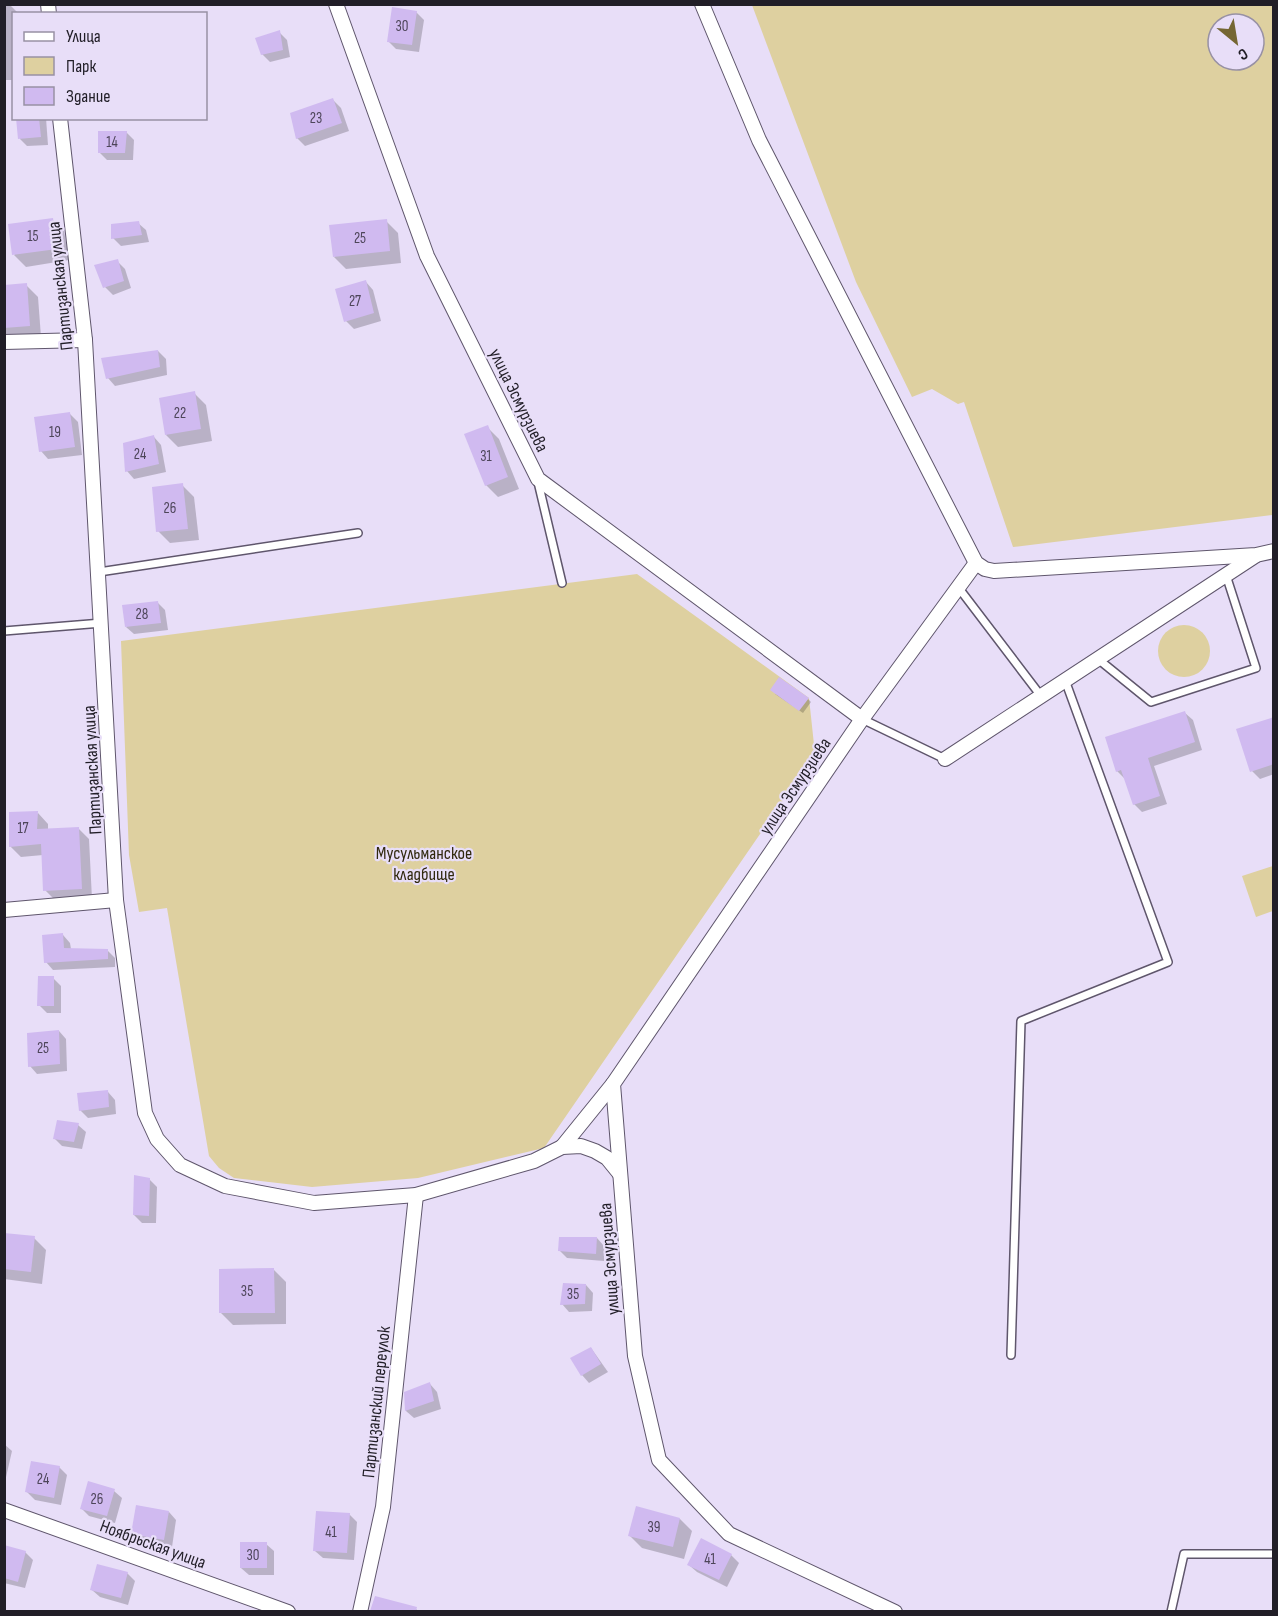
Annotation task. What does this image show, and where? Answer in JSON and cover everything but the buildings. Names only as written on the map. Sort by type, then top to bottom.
[{"type":"street","name":"улица Эсмурзиева","points":[[336,4],[427,255],[538,479],[862,719],[613,1084],[634,1356],[659,1460],[729,1534],[896,1611]]},
{"type":"street","points":[[702,4],[759,140],[976,563],[985,569],[994,571],[1256,555],[1274,551]]},
{"type":"street","name":"Партизанская улица","points":[[60,120],[85,340],[116,900],[146,1113],[157,1139],[180,1165],[225,1186],[314,1203],[416,1195],[534,1161],[562,1147]]},
{"type":"street","points":[[4,342],[85,340]]},
{"type":"street","points":[[945,759],[1256,555]]},
{"type":"street","points":[[862,719],[976,563]]},
{"type":"street","points":[[4,910],[116,900]]},
{"type":"street","points":[[562,1147],[613,1084]]},
{"type":"street","points":[[562,1147],[581,1146],[595,1151],[607,1158],[620,1174]]},
{"type":"street","name":"Партизанский переулок","points":[[360,1611],[383,1507],[416,1195]]},
{"type":"street","name":"Ноябрьская улица","points":[[4,1510],[288,1611]]},
{"type":"lane","points":[[538,479],[562,584]]},
{"type":"lane","points":[[99,572],[358,533]]},
{"type":"lane","points":[[1098,658],[1151,702],[1256,668],[1226,575]]},
{"type":"lane","points":[[958,587],[1041,696]]},
{"type":"lane","points":[[4,631],[102,623]]},
{"type":"lane","points":[[1011,1355],[1021,1021],[1168,962],[1065,680]]},
{"type":"lane","points":[[862,719],[945,759]]},
{"type":"lane","points":[[1171,1611],[1184,1554],[1274,1554]]},
{"type":"green space","points":[[752,5],[1273,5],[1273,515],[1013,547],[964,402],[958,404],[932,389],[912,397],[856,282]]},
{"type":"green space","name":"Мусульманское кладбище","points":[[637,574],[809,698],[815,754],[544,1148],[418,1178],[312,1187],[234,1178],[219,1168],[209,1156],[167,908],[139,912],[129,855],[121,641]]},
{"type":"green space","points":[[1184,625],[1194,627],[1202,633],[1208,641],[1210,651],[1208,661],[1202,669],[1194,675],[1184,677],[1174,675],[1166,669],[1160,661],[1158,651],[1160,641],[1166,633],[1174,627]]},
{"type":"green space","points":[[1273,866],[1273,911],[1256,917],[1242,876]]}]
